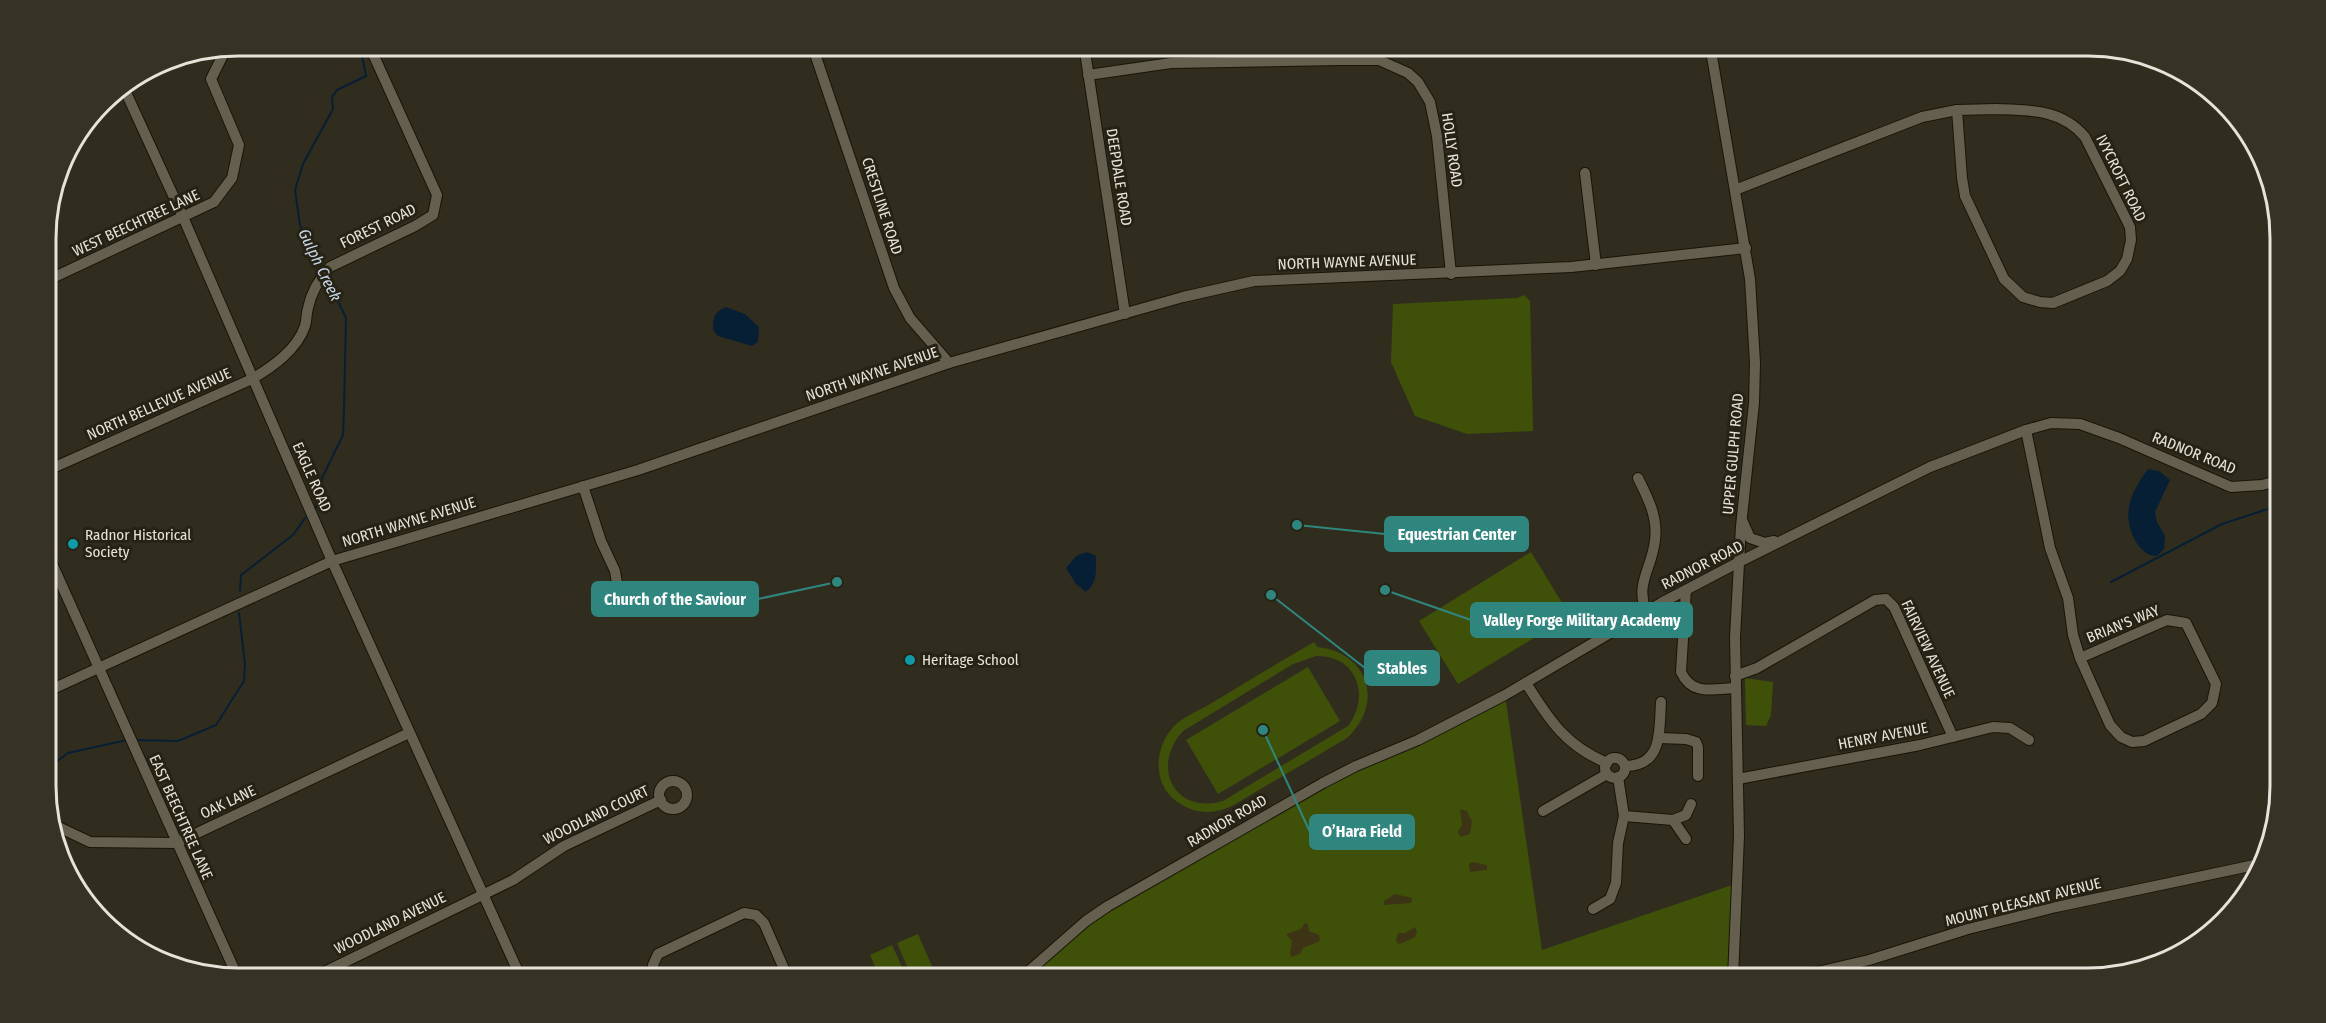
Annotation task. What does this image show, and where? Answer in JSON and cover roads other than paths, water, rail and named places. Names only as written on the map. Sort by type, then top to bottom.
[{"type":"street","name":"WEST BEECHTREE LANE","points":[[56,276],[214,202],[232,178],[239,145],[211,79],[222,56]]},
{"type":"street","name":"FOREST ROAD","points":[[252,379],[276,364],[295,343],[305,327],[308,305],[321,277],[330,267],[433,215],[437,195],[374,56]]},
{"type":"street","name":"CRESTLINE ROAD","points":[[816,56],[894,288],[910,318],[950,363]]},
{"type":"street","name":"DEEPDALE ROAD","points":[[1085,56],[1125,314]]},
{"type":"street","points":[[1339,56],[1340,60]]},
{"type":"street","name":"UPPER GULPH ROAD","points":[[1712,56],[1746,248],[1754,321],[1755,363],[1754,403],[1739,562],[1735,676],[1738,883],[1734,967]]},
{"type":"street","name":"HOLLY ROAD","points":[[1088,75],[1171,63],[1340,60],[1378,60],[1408,72],[1418,82],[1430,102],[1437,136],[1451,274]]},
{"type":"street","name":"EAGLE ROAD","points":[[126,94],[183,217],[332,561],[516,968]]},
{"type":"street","name":"IVYCROFT ROAD","points":[[1736,190],[1923,117],[1957,110],[1996,109],[2045,112],[2064,119],[2081,132],[2130,227],[2130,252],[2120,271],[2107,281],[2053,303],[2030,300],[2013,290],[2004,279],[1965,196],[1957,110]]},
{"type":"street","points":[[1585,173],[1596,265]]},
{"type":"street","name":"NORTH WAYNE AVENUE","points":[[56,687],[332,561],[638,470],[950,363],[1183,297],[1254,281],[1451,274],[1596,265],[1746,248]]},
{"type":"street","name":"NORTH BELLEVUE AVENUE","points":[[56,467],[252,379]]},
{"type":"street","name":"RADNOR ROAD","points":[[1033,968],[1086,921],[1131,891],[1323,783],[1356,766],[1418,740],[1526,683],[1686,590],[1930,467],[2026,430],[2051,423],[2080,424],[2119,438],[2231,487],[2271,482]]},
{"type":"street","name":"BRIAN'S WAY","points":[[2026,430],[2050,548],[2068,598],[2073,635],[2080,658],[2110,725],[2121,737],[2132,742],[2144,741],[2201,714],[2212,703],[2216,684],[2186,623],[2167,620],[2080,658]]},
{"type":"street","points":[[1638,478],[1652,506],[1656,524],[1655,541],[1642,585],[1641,597],[1646,612]]},
{"type":"street","points":[[583,486],[601,541],[615,571],[621,608]]},
{"type":"street","points":[[1742,520],[1750,538],[1757,542],[1783,540]]},
{"type":"street","points":[[56,572],[99,668]]},
{"type":"street","points":[[1686,590],[1681,672],[1686,683],[1695,689],[1736,688]]},
{"type":"street","name":"FAIRVIEW AVENUE","points":[[1735,676],[1757,668],[1875,600],[1886,599],[1894,607],[1953,737]]},
{"type":"street","name":"EAST BEECHTREE LANE","points":[[99,668],[233,968]]},
{"type":"street","points":[[1526,683],[1544,712],[1562,734],[1607,768],[1611,777],[1618,777],[1624,772],[1624,766],[1617,758],[1607,768],[1543,811]]},
{"type":"street","points":[[1624,766],[1645,763],[1653,753],[1659,738],[1660,702]]},
{"type":"street","name":"HENRY AVENUE","points":[[1738,778],[1953,737],[1993,727],[2010,728],[2029,740]]},
{"type":"street","name":"OAK LANE","points":[[61,828],[90,842],[176,843],[409,732]]},
{"type":"street","points":[[1659,738],[1686,739],[1696,742],[1698,776]]},
{"type":"street","points":[[1593,909],[1610,899],[1614,891],[1617,843],[1624,816],[1618,777]]},
{"type":"street","name":"WOODLAND COURT","points":[[483,895],[531,869],[546,856],[564,846],[661,800]]},
{"type":"street","points":[[1624,816],[1673,819],[1686,815],[1690,804]]},
{"type":"street","points":[[1673,819],[1686,839]]},
{"type":"street","name":"MOUNT PLEASANT AVENUE","points":[[1838,967],[1869,960],[1968,929],[2056,907],[2252,865]]},
{"type":"street","name":"WOODLAND AVENUE","points":[[333,968],[483,895]]},
{"type":"street","points":[[653,968],[658,954],[744,913],[756,915],[764,923],[784,968]]},
{"type":"water","points":[[726,307],[745,314],[759,327],[758,342],[752,346],[718,336],[713,330],[714,318]]},
{"type":"water","points":[[2148,469],[2159,471],[2170,480],[2155,512],[2157,522],[2165,536],[2164,549],[2157,556],[2150,555],[2138,545],[2131,530],[2128,514],[2132,497]]},
{"type":"water","points":[[1087,552],[1096,556],[1096,576],[1086,592],[1076,584],[1066,568],[1076,556]]},
{"type":"waterway","name":"Gulph Creek","points":[[323,270],[300,225],[295,190],[303,164],[333,109],[332,97],[337,90],[366,76],[362,56]]},
{"type":"waterway","name":"Gulph Creek","points":[[315,510],[323,476],[343,435],[346,318],[327,278]]},
{"type":"waterway","points":[[2111,582],[2222,524],[2271,508]]},
{"type":"waterway","name":"Gulph Creek","points":[[240,591],[241,575],[293,535],[305,518]]},
{"type":"waterway","name":"Gulph Creek","points":[[135,740],[178,741],[216,725],[244,681],[245,664],[239,613]]},
{"type":"waterway","name":"Gulph Creek","points":[[56,762],[68,753],[127,740]]},
{"type":"place","name":"Equestrian Center","points":[[1297,525]]},
{"type":"place","name":"Radnor Historical Society","points":[[73,544]]},
{"type":"place","name":"Church of the Saviour","points":[[837,582]]},
{"type":"place","name":"Valley Forge Military Academy","points":[[1385,590]]},
{"type":"place","name":"Stables","points":[[1271,595]]},
{"type":"place","name":"Heritage School","points":[[910,660]]},
{"type":"place","name":"O’Hara Field","points":[[1263,730]]}]
